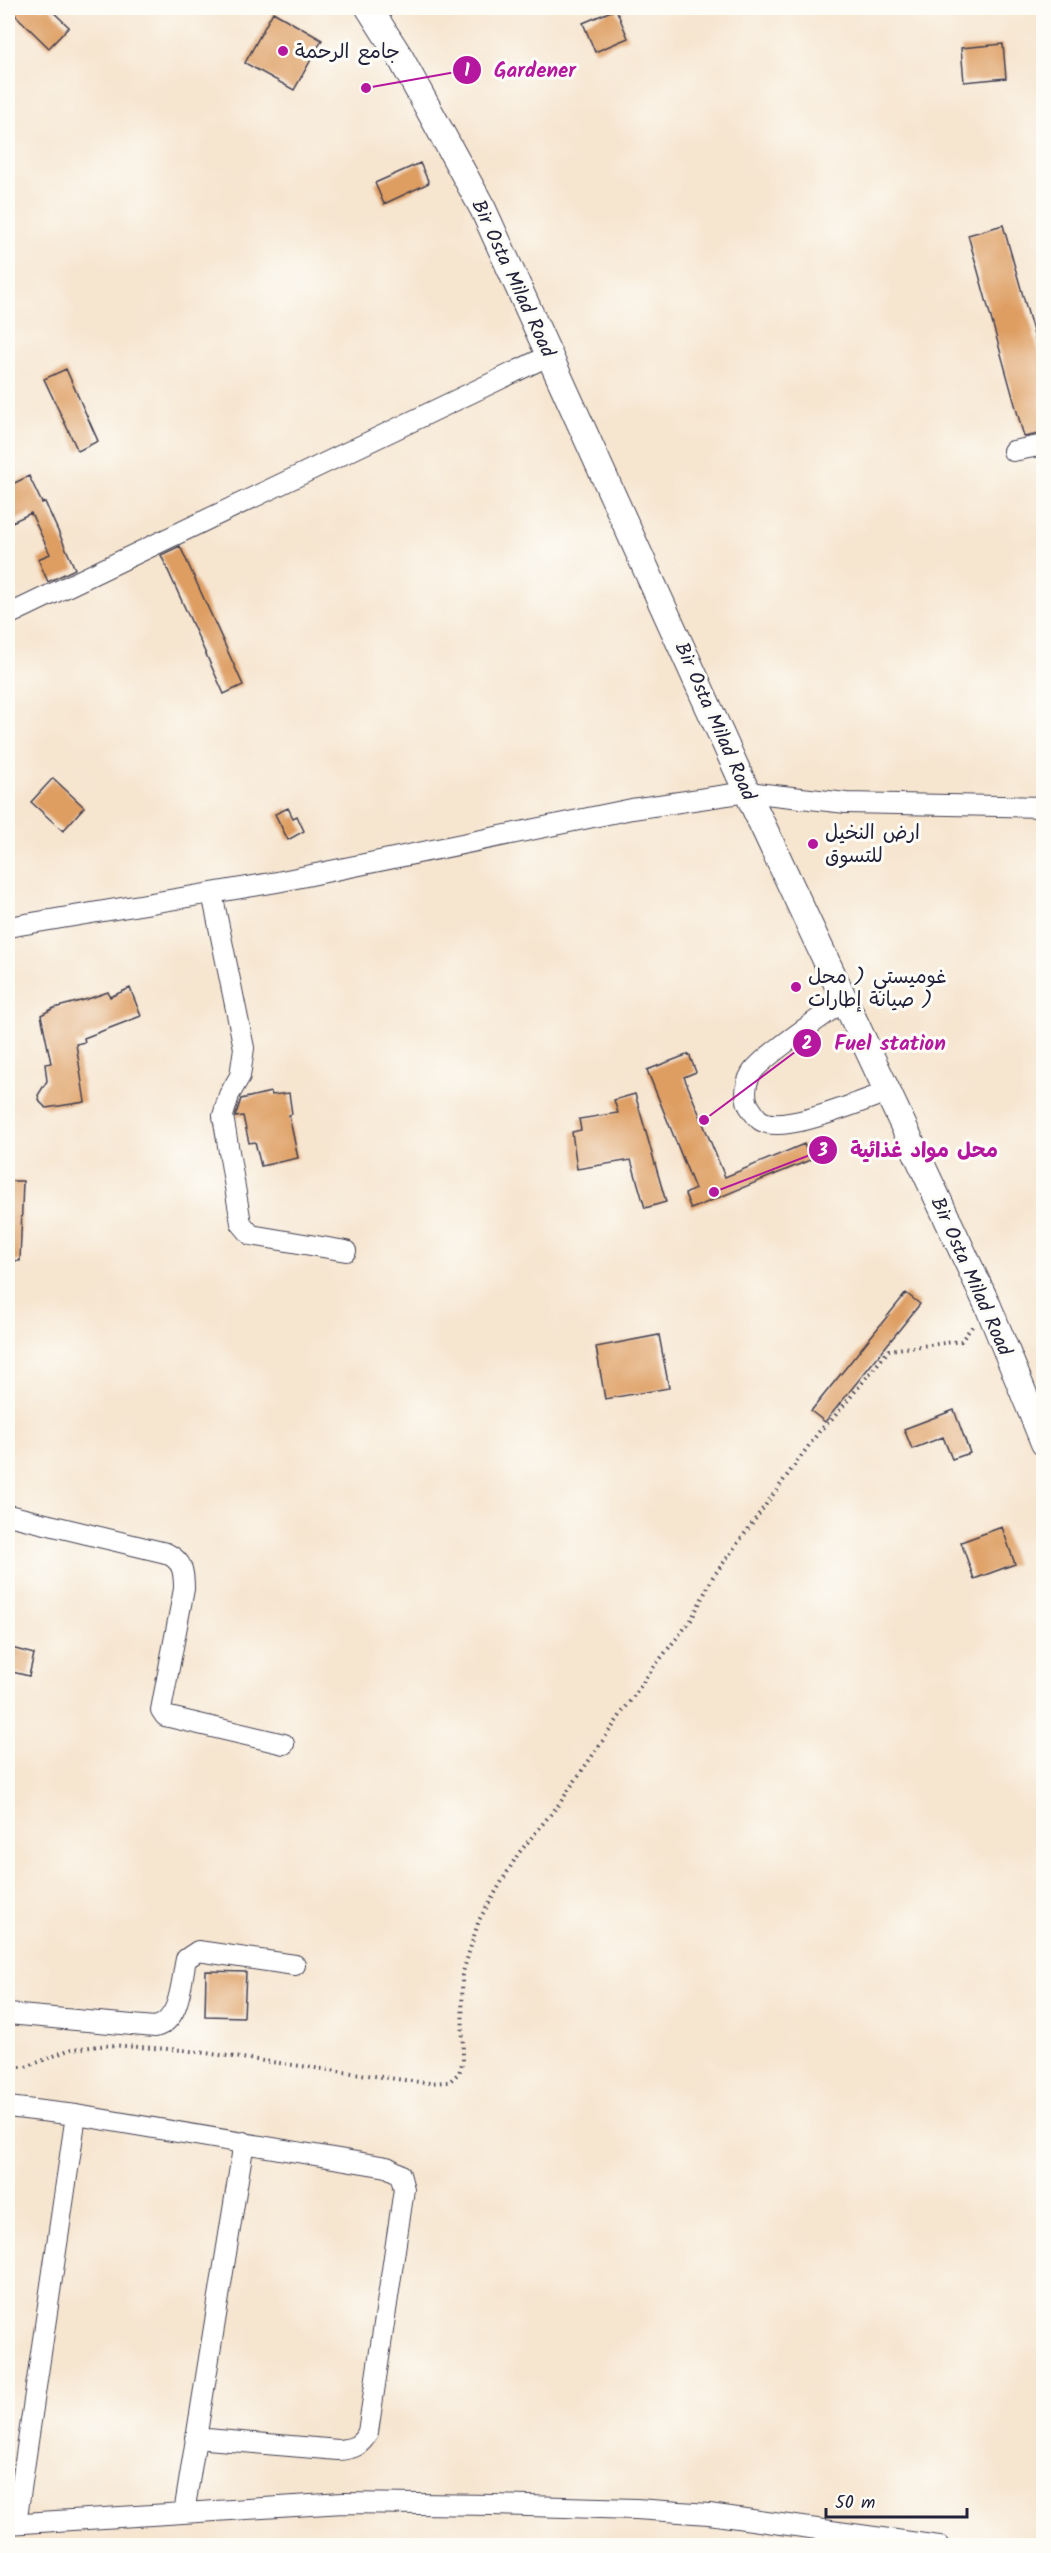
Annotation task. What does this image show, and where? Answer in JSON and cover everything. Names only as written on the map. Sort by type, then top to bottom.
[{"type":"main road","name":"Bir Osta Milad Road","points":[[369,8],[400,57],[483,209],[747,792],[988,1306],[1042,1434]]},
{"type":"street","points":[[8,615],[550,355]]},
{"type":"street","points":[[1013,451],[1044,445]]},
{"type":"street","points":[[8,927],[277,882],[632,809],[747,792],[846,803],[1044,807]]},
{"type":"street","points":[[212,893],[244,1048],[240,1076],[229,1095],[224,1116],[241,1223],[251,1235],[346,1251]]},
{"type":"street","points":[[845,1000],[763,1061],[751,1074],[746,1089],[749,1107],[760,1120],[773,1124],[795,1124],[888,1092]]},
{"type":"street","points":[[8,1515],[166,1553],[177,1558],[184,1572],[184,1589],[161,1710],[165,1716],[284,1744]]},
{"type":"street","points":[[8,2014],[155,2027],[165,2025],[174,2013],[186,1959],[198,1951],[295,1965]]},
{"type":"street","points":[[8,2107],[76,2115],[387,2167],[399,2174],[402,2179],[404,2189],[368,2432],[363,2443],[351,2449],[338,2450],[195,2439]]},
{"type":"street","points":[[76,2115],[12,2523],[343,2503],[636,2509],[709,2514],[939,2546]]},
{"type":"street","points":[[184,2513],[244,2142]]},
{"type":"path","points":[[8,2067],[26,2067],[70,2049],[110,2045],[183,2050],[426,2083],[449,2082],[459,2073],[463,2061],[462,1975],[480,1920],[518,1854],[559,1803],[653,1668],[691,1620],[713,1577],[821,1429],[830,1422],[890,1350],[961,1341],[988,1306]]},
{"type":"building","points":[[8,8],[49,8],[69,27],[49,48]]},
{"type":"building","points":[[616,9],[628,38],[595,52],[583,23]]},
{"type":"building","name":"جامع الرحمة","points":[[273,12],[322,40],[294,90],[245,63]]},
{"type":"building","points":[[1003,44],[1006,78],[964,82],[961,48]]},
{"type":"building","points":[[420,163],[429,183],[384,204],[375,183]]},
{"type":"building","points":[[1003,225],[1044,370],[1044,433],[1024,437],[968,235]]},
{"type":"building","points":[[66,369],[98,441],[78,451],[44,379]]},
{"type":"building","points":[[29,476],[42,503],[45,502],[75,569],[48,582],[38,559],[50,554],[31,513],[8,524],[8,486]]},
{"type":"building","points":[[180,546],[243,685],[224,694],[161,555]]},
{"type":"building","points":[[53,778],[84,807],[63,831],[31,802]]},
{"type":"building","points":[[288,808],[293,818],[297,816],[304,831],[288,840],[275,814]]},
{"type":"building","points":[[130,988],[141,1016],[84,1038],[85,1042],[76,1044],[85,1102],[46,1108],[40,1102],[38,1095],[47,1081],[45,1064],[51,1063],[41,1015],[54,1008],[108,992],[110,997]]},
{"type":"building","points":[[689,1054],[696,1072],[684,1077],[725,1177],[804,1144],[810,1160],[691,1209],[685,1194],[695,1189],[647,1070]]},
{"type":"building","points":[[271,1092],[272,1095],[289,1093],[292,1114],[289,1115],[298,1158],[261,1166],[255,1142],[249,1143],[243,1116],[235,1117],[241,1099]]},
{"type":"building","points":[[635,1094],[666,1202],[645,1208],[631,1160],[577,1169],[572,1132],[581,1130],[579,1119],[618,1113],[614,1100]]},
{"type":"building","points":[[8,1181],[23,1181],[20,1261],[8,1260]]},
{"type":"building","points":[[906,1293],[920,1304],[825,1422],[811,1411]]},
{"type":"building","points":[[659,1335],[669,1388],[605,1399],[596,1347]]},
{"type":"building","points":[[954,1410],[970,1453],[952,1459],[943,1437],[912,1449],[904,1429]]},
{"type":"building","points":[[1002,1527],[1015,1564],[974,1579],[961,1542]]},
{"type":"building","points":[[8,1647],[34,1654],[29,1676],[8,1671]]},
{"type":"building","points":[[206,1971],[246,1972],[244,2017],[205,2016]]},
{"type":"place","name":"جامع الرحمة","points":[[283,51]]},
{"type":"place","name":"Gardener","points":[[366,88]]},
{"type":"place","name":"ارض النخيل للتسوق","points":[[813,844]]},
{"type":"place","name":"غوميستي ( محل صيانة إطارات )","points":[[796,987]]},
{"type":"place","name":"Fuel station","points":[[704,1120]]},
{"type":"place","name":"محل مواد غذائية","points":[[714,1192]]}]
